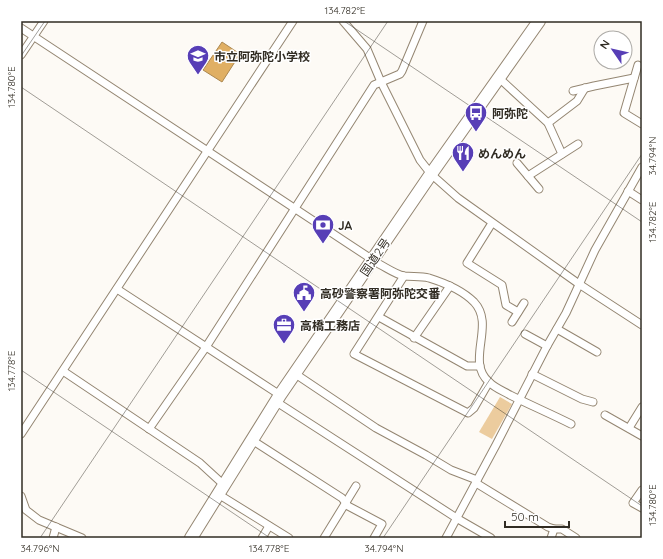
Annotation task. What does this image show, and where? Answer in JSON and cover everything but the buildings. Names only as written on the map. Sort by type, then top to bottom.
[{"type":"highway","name":"国道2号","points":[[191,538],[277,398],[431,174],[539,21]]},
{"type":"street","points":[[21,55],[44,21]]},
{"type":"street","points":[[21,434],[293,21]]},
{"type":"street","points":[[343,21],[367,49],[381,82],[420,160],[431,174],[458,198],[492,223],[579,284],[642,325]]},
{"type":"street","points":[[149,429],[206,347],[374,86],[400,74],[424,21]]},
{"type":"street","points":[[21,28],[373,259],[404,276],[428,278],[462,292],[475,303],[482,316],[482,331],[478,359],[483,374],[489,382],[520,400],[571,424]]},
{"type":"street","points":[[638,65],[624,113],[642,124]]},
{"type":"street","points":[[499,78],[548,123],[562,154]]},
{"type":"street","points":[[573,91],[634,78]]},
{"type":"street","points":[[548,123],[577,101],[585,88]]},
{"type":"street","points":[[528,176],[578,144]]},
{"type":"street","points":[[517,163],[539,189]]},
{"type":"street","points":[[446,538],[458,519],[532,374],[566,313],[595,250],[628,191],[639,178],[642,167]]},
{"type":"street","points":[[628,191],[642,200]]},
{"type":"street","points":[[492,223],[467,263],[502,285],[506,305],[518,312]]},
{"type":"street","points":[[404,276],[354,354],[468,413],[474,408],[489,382]]},
{"type":"street","points":[[414,338],[450,286]]},
{"type":"street","points":[[117,289],[206,347],[277,398],[458,519],[491,538]]},
{"type":"street","points":[[512,322],[524,303]]},
{"type":"street","points":[[379,317],[414,338],[467,366],[480,366]]},
{"type":"street","points":[[557,329],[597,352]]},
{"type":"street","points":[[525,334],[547,346]]},
{"type":"street","points":[[62,371],[200,463],[221,490],[269,526],[289,538]]},
{"type":"street","points":[[294,374],[376,428],[451,470],[477,482],[548,527],[562,529],[576,538]]},
{"type":"street","points":[[532,374],[582,399],[593,402]]},
{"type":"street","points":[[629,428],[642,407]]},
{"type":"street","points":[[605,415],[642,436]]},
{"type":"street","points":[[252,440],[342,498],[348,506],[382,524],[374,538]]},
{"type":"street","points":[[324,538],[356,486]]},
{"type":"street","points":[[642,490],[633,503],[642,508]]},
{"type":"street","points":[[21,496],[24,508],[39,520],[82,538]]},
{"type":"street","points":[[262,538],[269,526]]},
{"type":"street","points":[[53,538],[56,527]]},
{"type":"street","points":[[551,538],[554,529]]},
{"type":"shaded area","points":[[222,42],[240,54],[222,82],[203,70]]},
{"type":"shaded area","points":[[500,397],[512,404],[492,439],[479,432]]},
{"type":"place","name":"市立阿弥陀小学校","points":[[198,76]]},
{"type":"place","name":"阿弥陀","points":[[476,132]]},
{"type":"place","name":"めんめん","points":[[463,172]]},
{"type":"place","name":"JA","points":[[323,244]]},
{"type":"place","name":"高砂警察署阿弥陀交番","points":[[304,312]]},
{"type":"place","name":"高橋工務店","points":[[284,344]]}]
